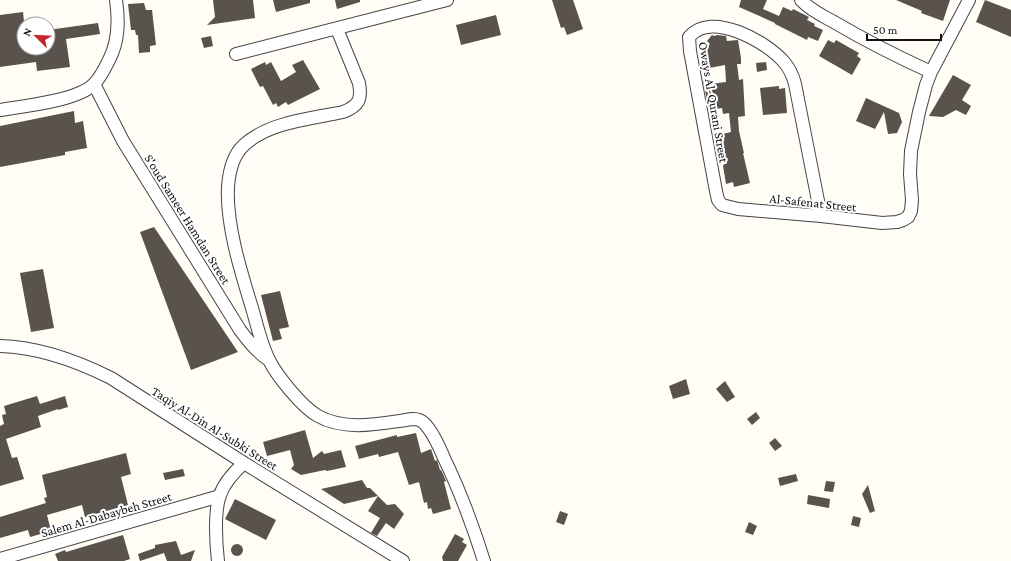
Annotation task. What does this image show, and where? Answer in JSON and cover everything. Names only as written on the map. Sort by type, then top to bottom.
[{"type":"street","points":[[0,110],[70,96],[83,91],[94,84],[104,71],[116,42],[118,32],[118,14],[116,0]]},
{"type":"street","points":[[236,54],[447,0]]},
{"type":"street","points":[[801,0],[806,6],[847,30],[931,72],[969,0]]},
{"type":"street","name":"S'oud Sameer Hamdan Street","points":[[336,28],[359,83],[361,92],[357,104],[343,112],[285,124],[267,130],[243,146],[233,162],[228,188],[229,210],[234,239],[250,302],[264,349],[270,361],[287,385],[308,409],[325,420],[336,424],[357,426],[413,419],[418,419],[423,422],[432,434],[440,449],[464,501],[484,561]]},
{"type":"street","name":"Oways Al-Qurani Street","points":[[718,200],[689,44],[689,37],[694,31],[703,28],[729,29],[740,32],[774,52],[792,72],[821,216]]},
{"type":"street","name":"Al-Safenat Street","points":[[718,200],[722,205],[727,207],[882,223],[897,222],[908,217],[911,211],[912,200],[910,174],[914,133],[931,72]]},
{"type":"street","name":"S'oud Sameer Hamdan Street","points":[[94,84],[124,141],[240,330],[250,344],[270,361]]},
{"type":"street","name":"Taqiy Al-Din Al-Subki Street","points":[[0,346],[43,352],[92,369],[111,378],[244,463],[403,561]]},
{"type":"street","points":[[218,561],[216,531],[220,496],[235,470],[244,463]]},
{"type":"street","name":"Salem Al-Dabaybeh Street","points":[[0,559],[220,496]]},
{"type":"building","points":[[213,0],[253,0],[255,18],[207,25],[215,17]]},
{"type":"building","points":[[273,0],[310,0],[310,3],[276,12]]},
{"type":"building","points":[[335,0],[360,0],[360,2],[337,9]]},
{"type":"building","points":[[552,0],[573,0],[583,29],[567,35],[564,27],[561,28]]},
{"type":"building","points":[[741,0],[767,0],[763,9],[779,16],[783,7],[792,11],[793,9],[809,17],[807,20],[815,24],[814,26],[823,30],[818,41],[808,37],[807,40],[775,23],[739,7]]},
{"type":"building","points":[[896,0],[950,0],[943,21],[921,13],[922,11]]},
{"type":"building","points":[[985,0],[1011,10],[1011,37],[976,22]]},
{"type":"building","points":[[144,3],[146,10],[152,10],[156,45],[150,46],[150,52],[139,53],[138,35],[136,35],[135,30],[131,30],[128,4]]},
{"type":"building","points":[[23,12],[23,16],[16,16],[16,56],[56,56],[56,29],[98,23],[100,34],[66,39],[70,67],[37,71],[36,62],[0,67],[0,15]]},
{"type":"building","points":[[496,15],[501,35],[461,45],[456,25]]},
{"type":"building","points":[[712,35],[726,36],[727,41],[738,40],[741,58],[741,64],[737,64],[739,80],[743,79],[745,116],[738,117],[739,131],[750,183],[734,187],[733,182],[726,184],[718,135],[731,132],[729,113],[723,114],[722,108],[716,109],[715,99],[707,100],[703,80],[709,80],[710,84],[726,82],[725,65],[704,69],[701,54],[707,53],[706,48],[710,44],[707,41]]},
{"type":"building","points":[[211,36],[213,46],[204,48],[201,38]]},
{"type":"building","points":[[828,40],[834,43],[836,40],[859,53],[857,56],[861,59],[852,75],[819,56]]},
{"type":"building","points":[[303,60],[320,89],[288,105],[286,102],[278,107],[276,103],[273,105],[263,86],[260,87],[251,69],[265,62],[266,65],[271,62],[281,81],[296,72],[292,65]]},
{"type":"building","points":[[766,62],[767,70],[757,72],[756,63]]},
{"type":"building","points":[[953,75],[971,85],[962,100],[971,106],[966,115],[956,110],[943,117],[929,116]]},
{"type":"building","points":[[779,86],[779,89],[785,88],[787,113],[763,115],[760,88]]},
{"type":"building","points":[[866,98],[899,113],[902,122],[897,133],[888,134],[884,112],[875,129],[856,121]]},
{"type":"building","points":[[74,111],[75,123],[83,121],[87,148],[65,152],[65,155],[0,167],[0,126]]},
{"type":"building","points":[[154,227],[238,352],[191,370],[140,232]]},
{"type":"building","points":[[43,269],[54,328],[31,332],[20,273]]},
{"type":"building","points":[[280,291],[289,327],[279,329],[282,339],[273,341],[261,295]]},
{"type":"building","points":[[686,379],[690,394],[673,399],[669,386]]},
{"type":"building","points":[[725,381],[735,397],[727,402],[716,389]]},
{"type":"building","points":[[37,396],[40,404],[65,396],[68,407],[38,416],[41,427],[6,439],[12,458],[17,457],[24,479],[0,486],[0,426],[4,424],[2,415],[6,414],[4,406]]},
{"type":"building","points":[[756,412],[760,418],[752,425],[747,419]]},
{"type":"building","points":[[305,430],[313,458],[322,451],[324,454],[341,450],[346,467],[301,475],[291,469],[294,465],[290,450],[267,456],[263,442]]},
{"type":"building","points":[[416,433],[421,453],[431,449],[435,461],[437,460],[446,481],[444,482],[451,509],[433,514],[431,508],[428,509],[427,502],[424,503],[419,482],[409,485],[398,452],[379,457],[378,454],[359,459],[355,446],[397,435],[397,437]]},
{"type":"building","points":[[775,438],[782,446],[775,451],[769,443]]},
{"type":"building","points":[[126,453],[131,474],[121,477],[128,505],[85,517],[82,505],[47,515],[51,531],[30,537],[28,530],[0,538],[0,517],[46,503],[44,498],[47,497],[42,475]]},
{"type":"building","points":[[183,469],[185,476],[165,480],[163,473]]},
{"type":"building","points":[[796,474],[798,481],[780,486],[778,478]]},
{"type":"building","points":[[362,480],[367,488],[370,488],[378,496],[344,504],[321,489]]},
{"type":"building","points":[[826,481],[835,482],[833,492],[824,491]]},
{"type":"building","points":[[868,485],[875,511],[870,513],[862,494]]},
{"type":"building","points":[[808,495],[830,499],[829,508],[807,504]]},
{"type":"building","points":[[378,496],[387,505],[395,504],[404,514],[394,529],[386,523],[377,536],[371,533],[380,518],[368,511]]},
{"type":"building","points":[[235,499],[276,520],[266,540],[225,519]]},
{"type":"building","points":[[560,511],[568,514],[564,525],[556,522]]},
{"type":"building","points":[[853,516],[861,518],[859,527],[851,525]]},
{"type":"building","points":[[749,522],[757,526],[753,535],[745,532]]},
{"type":"building","points":[[455,534],[464,539],[462,542],[467,545],[458,561],[443,561],[442,557]]},
{"type":"building","points":[[123,535],[130,559],[124,561],[58,561],[55,554],[65,550],[66,552]]},
{"type":"building","points":[[176,541],[181,555],[195,550],[191,561],[167,561],[164,553],[140,561],[138,554],[155,548],[155,545]]},
{"type":"building","points":[[235,544],[239,544],[243,550],[239,556],[235,556],[231,552],[231,548]]}]
